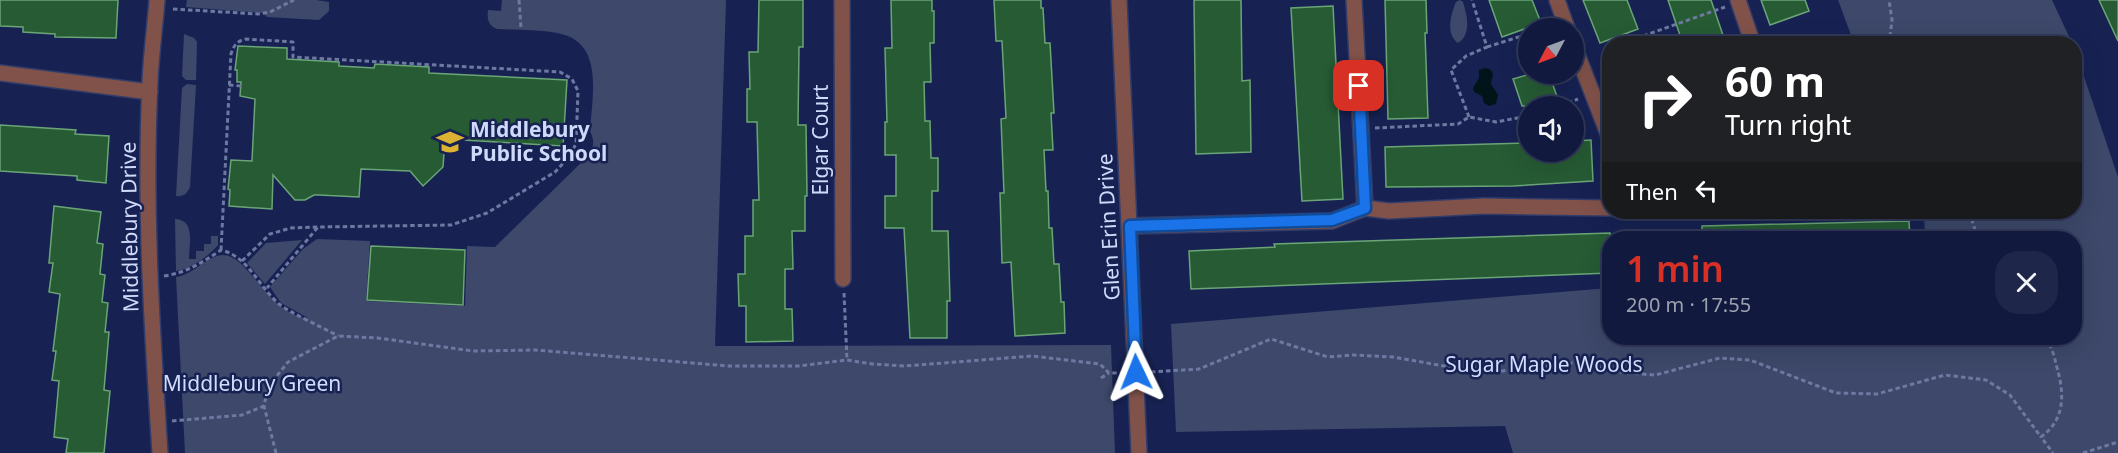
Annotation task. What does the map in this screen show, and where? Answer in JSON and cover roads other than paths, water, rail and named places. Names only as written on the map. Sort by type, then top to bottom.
[{"type":"street","name":"Elgar Court","points":[[842,0],[843,279]]},
{"type":"street","name":"Glen Erin Drive","points":[[1119,0],[1139,453]]},
{"type":"street","points":[[1354,0],[1365,208]]},
{"type":"street","points":[[1557,0],[1563,18]]},
{"type":"street","points":[[1738,1],[1751,36]]},
{"type":"street","name":"Middlebury Drive","points":[[157,4],[150,92],[149,278],[160,453]]},
{"type":"street","points":[[1584,72],[1602,118]]},
{"type":"street","points":[[0,73],[150,92]]},
{"type":"street","points":[[1130,226],[1332,220],[1365,208],[1389,211],[1484,206],[1602,208]]},
{"type":"place","name":"Middlebury Public School","points":[[450,142]]},
{"type":"park label","name":"Sugar Maple Woods","points":[[1544,365]]},
{"type":"park label","name":"Middlebury Green","points":[[252,384]]}]
